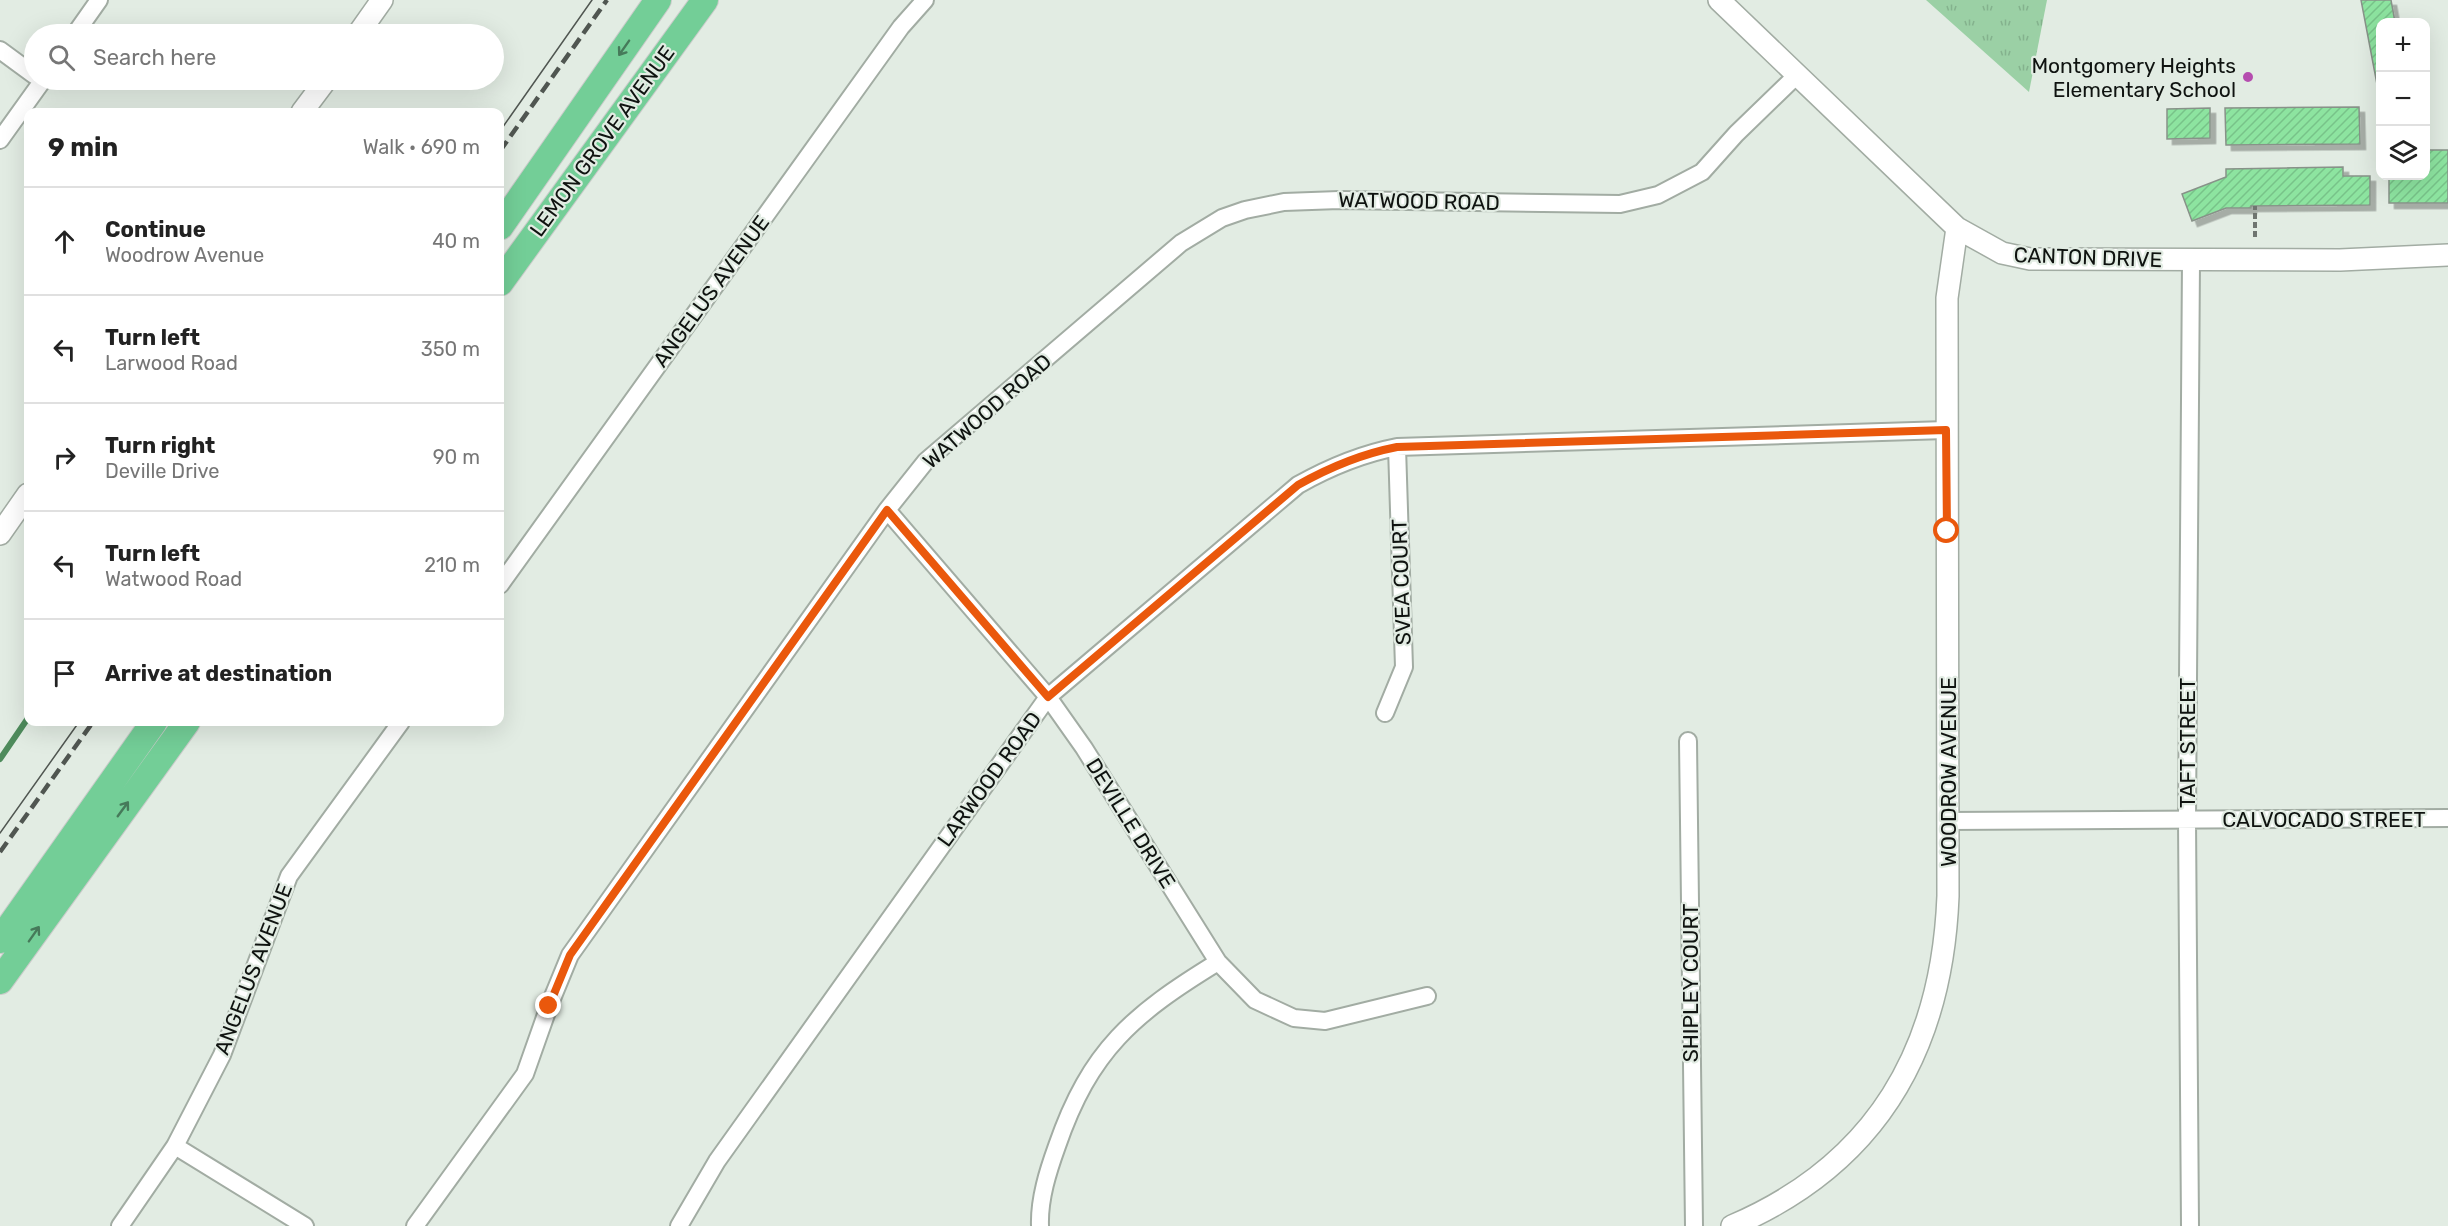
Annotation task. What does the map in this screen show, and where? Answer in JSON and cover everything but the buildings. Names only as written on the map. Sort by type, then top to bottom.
[{"type":"main road","name":"LEMON GROVE AVENUE","points":[[504,221],[658,0]]},
{"type":"main road","name":"LEMON GROVE AVENUE","points":[[504,277],[705,0]]},
{"type":"main road","points":[[0,981],[152,726]]},
{"type":"main road","points":[[0,940],[184,726]]},
{"type":"street","points":[[82,24],[99,0]]},
{"type":"street","points":[[365,24],[382,0]]},
{"type":"street","name":"ANGELUS AVENUE","points":[[504,579],[901,27],[925,0]]},
{"type":"street","name":"CANTON DRIVE","points":[[1719,0],[1957,228],[2002,253],[2030,259],[2191,261],[2340,260],[2448,255]]},
{"type":"street","points":[[0,50],[24,67]]},
{"type":"street","name":"WATWOOD ROAD","points":[[415,1226],[525,1074],[570,955],[887,510],[926,462],[1181,243],[1222,218],[1245,210],[1284,202],[1339,200],[1620,204],[1658,195],[1702,172],[1736,134],[1798,74]]},
{"type":"street","points":[[0,140],[33,90]]},
{"type":"street","points":[[305,108],[318,90]]},
{"type":"street","name":"WOODROW AVENUE","points":[[1732,1226],[1779,1203],[1825,1170],[1873,1122],[1907,1070],[1921,1042],[1940,983],[1947,931],[1949,821],[1947,298],[1957,228]]},
{"type":"street","name":"TAFT STREET","points":[[2190,1226],[2187,820],[2191,261]]},
{"type":"street","name":"LARWOOD ROAD","points":[[679,1226],[713,1166],[1048,697],[1298,485],[1329,467],[1397,447],[1946,430]]},
{"type":"street","name":"SVEA COURT","points":[[1384,713],[1404,667],[1397,447]]},
{"type":"street","points":[[0,534],[24,500]]},
{"type":"street","name":"DEVILLE DRIVE","points":[[887,510],[1048,697],[1084,748],[1218,962],[1255,1000],[1294,1018],[1324,1021],[1340,1020],[1427,996]]},
{"type":"street","name":"ANGELUS AVENUE","points":[[120,1226],[175,1146],[222,1055],[289,876],[398,726]]},
{"type":"street","name":"SHIPLEY COURT","points":[[1688,741],[1694,1226]]},
{"type":"street","name":"CALVOCADO STREET","points":[[1949,821],[2448,818]]},
{"type":"street","points":[[1040,1226],[1047,1172],[1070,1107],[1087,1076],[1121,1031],[1189,980],[1218,962]]},
{"type":"street","points":[[175,1146],[305,1226]]},
{"type":"path","points":[[2254,237],[2255,206]]},
{"type":"green space","points":[[1926,0],[2047,0],[2029,92]]},
{"type":"waterway","points":[[0,759],[24,724]]},
{"type":"tram line","points":[[504,125],[592,0]]},
{"type":"tram line","points":[[0,833],[76,726]]},
{"type":"railway","points":[[504,145],[607,0]]},
{"type":"railway","points":[[0,852],[90,726]]},
{"type":"place","name":"Montgomery Heights Elementary School","points":[[2248,77]]},
{"type":"route","points":[[549,1006],[570,955],[887,510],[1048,697],[1298,485],[1329,467],[1397,447],[1946,430],[1947,531]]}]
